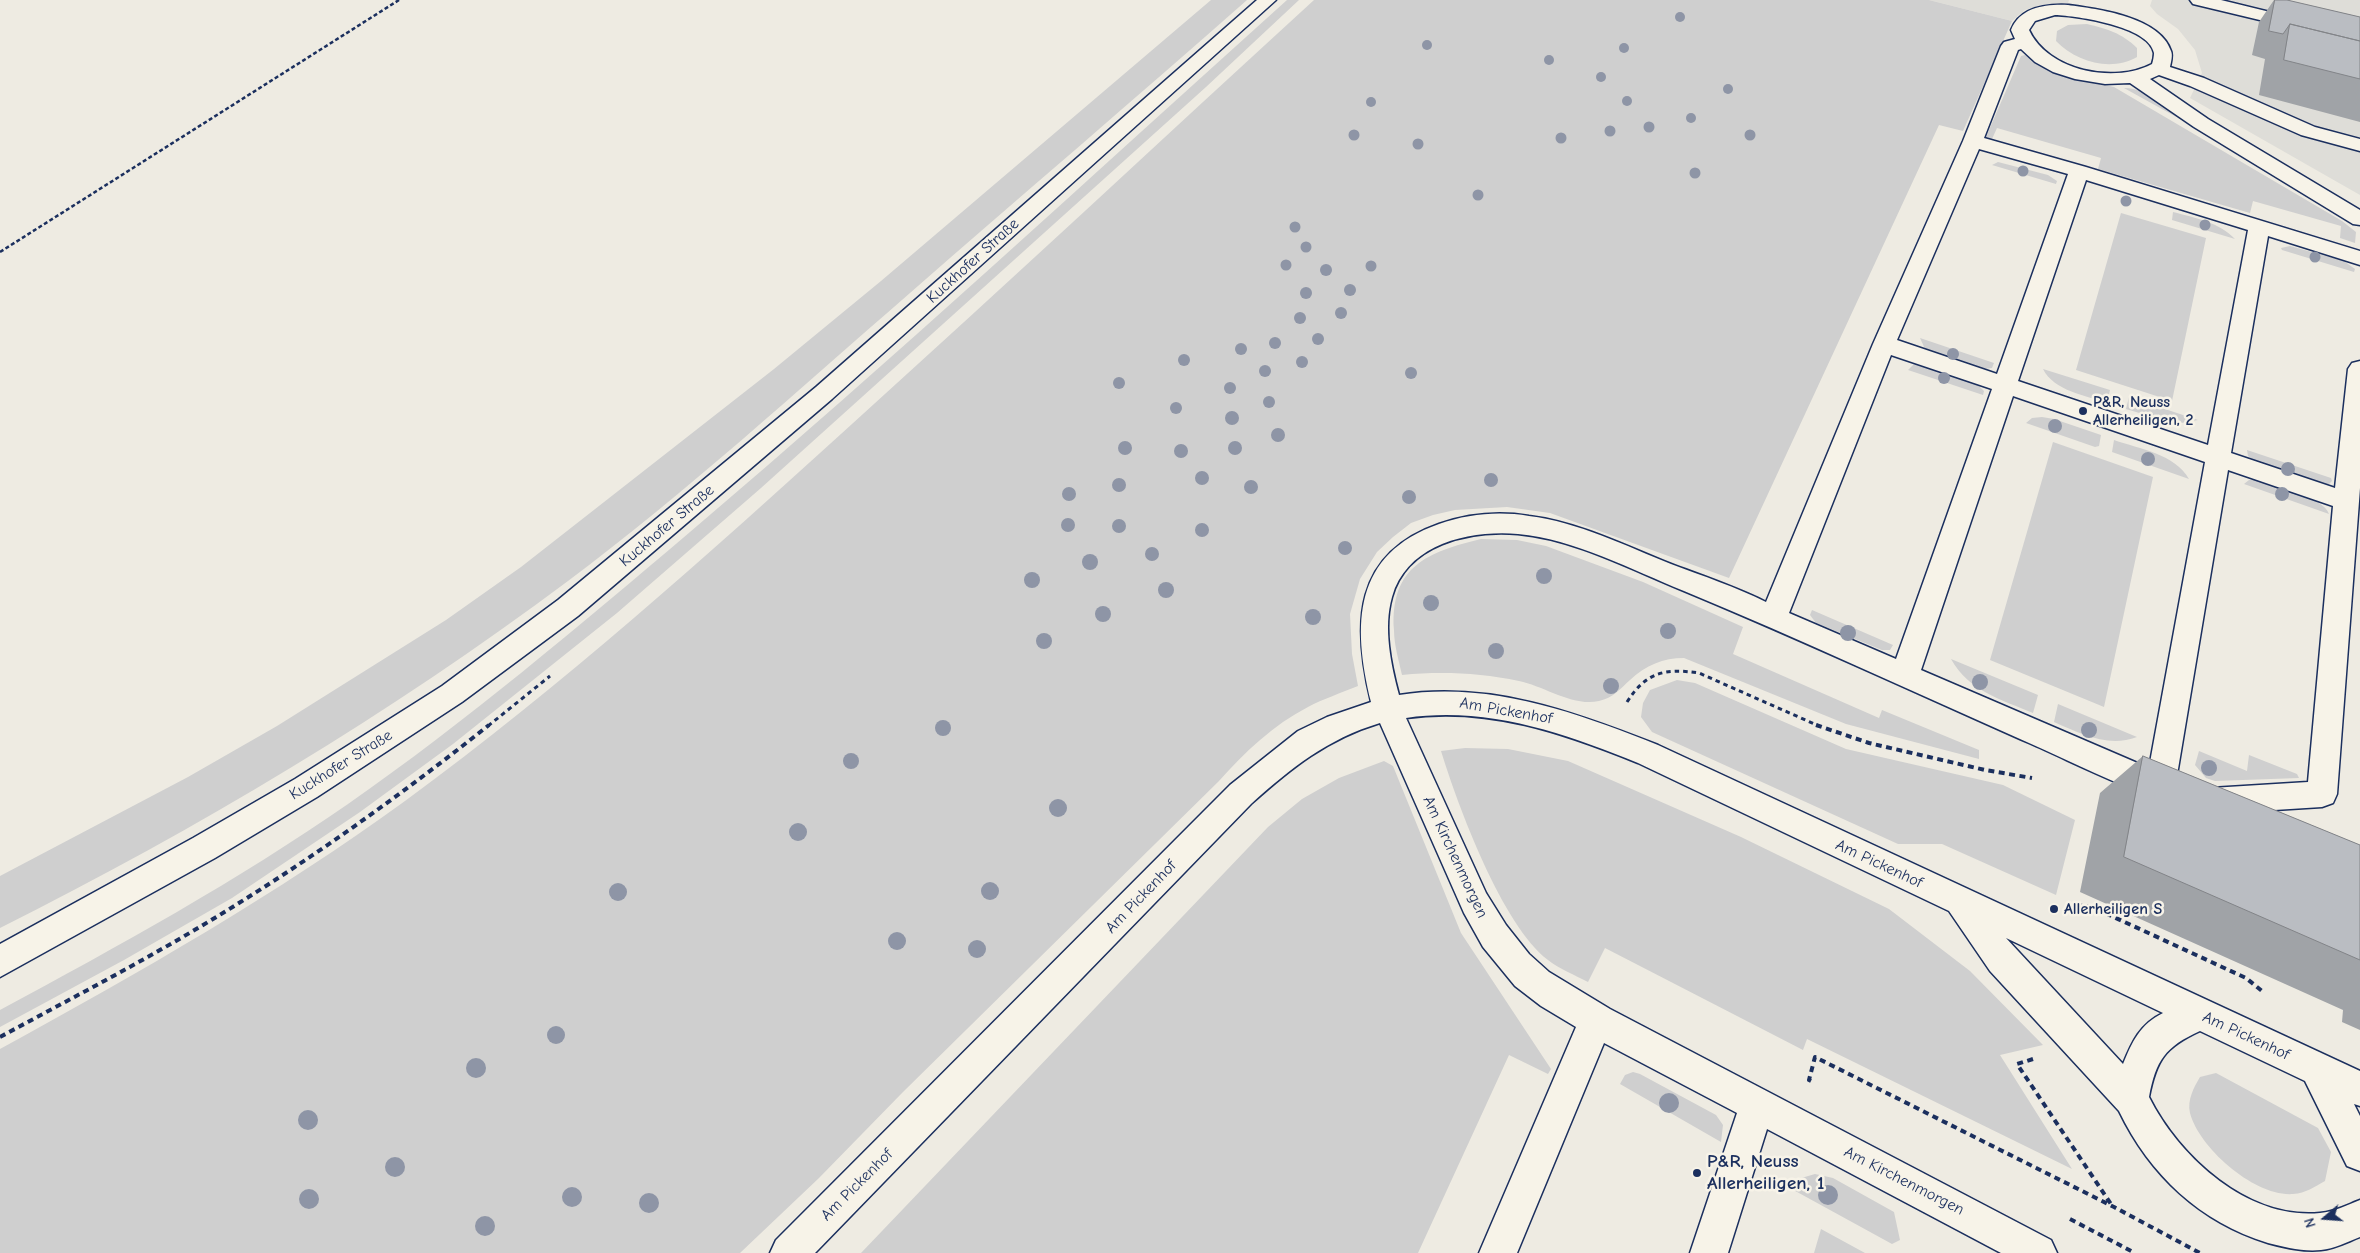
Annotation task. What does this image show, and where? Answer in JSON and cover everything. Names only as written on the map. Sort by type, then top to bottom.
[{"type":"main road","name":"Kuckhofer Straße","points":[[0,961],[204,848],[306,788],[452,694],[568,608],[824,393],[1267,0]]},
{"type":"main road","points":[[2199,0],[2360,39]]},
{"type":"main road","points":[[2108,8],[2126,23],[2152,38],[2164,56],[2159,69],[2150,75],[2135,78],[2102,78],[2066,70],[2041,57],[2024,43],[2020,30],[2021,24],[2037,13],[2108,8]]},
{"type":"main road","points":[[1774,618],[1884,344],[1973,141],[2010,46],[2024,43]]},
{"type":"main road","points":[[2159,69],[2197,82],[2249,107],[2308,131],[2360,145]]},
{"type":"main road","points":[[2135,78],[2201,123],[2360,219]]},
{"type":"main road","points":[[1973,141],[2079,171],[2360,258]]},
{"type":"main road","points":[[1905,675],[2079,171]]},
{"type":"main road","points":[[2160,786],[2259,227]]},
{"type":"main road","points":[[1884,344],[2346,501],[2360,370]]},
{"type":"main road","name":"Am Kirchenmorgen","points":[[2038,1253],[2000,1231],[1757,1106],[1597,1019],[1536,983],[1505,953],[1488,929],[1388,710],[1379,681],[1374,644],[1378,597],[1390,569],[1399,558],[1428,537],[1487,524],[1510,524],[1552,530],[1613,552],[1774,618],[2196,802],[2322,794],[2346,501]]},
{"type":"main road","name":"Am Pickenhof","points":[[789,1253],[1160,879],[1233,801],[1262,775],[1307,741],[1360,718],[1388,710],[1447,702],[1493,706],[1548,716],[1648,754],[1959,902],[2360,1089]]},
{"type":"main road","points":[[1959,902],[2002,960],[2131,1099],[2139,1119],[2174,1163],[2216,1199],[2264,1224],[2314,1232],[2336,1228],[2360,1218]]},
{"type":"main road","points":[[2131,1099],[2137,1074],[2149,1046],[2159,1035],[2200,1014]]},
{"type":"main road","points":[[1498,1253],[1597,1019]]},
{"type":"main road","points":[[2318,1070],[2360,1153]]},
{"type":"main road","points":[[1709,1253],[1757,1106]]},
{"type":"path","points":[[0,252],[399,0]]},
{"type":"path","points":[[1609,738],[1634,689],[1644,679],[1659,673],[1677,670],[1688,671],[1699,673],[1832,732],[1869,743],[1985,770],[2040,780]]},
{"type":"path","points":[[2088,906],[2246,978],[2269,996]]},
{"type":"path","points":[[2040,1056],[2017,1064],[2114,1207]]},
{"type":"path","points":[[1818,1085],[1809,1080],[1815,1057],[2114,1207],[2200,1253]]},
{"type":"path","points":[[2064,1216],[2135,1253]]},
{"type":"shaded area","points":[[1211,0],[1247,0],[741,440],[656,512],[568,581],[432,677],[292,767],[147,851],[0,928],[0,876],[188,777],[277,726],[446,620],[521,567],[774,369],[881,281]]},
{"type":"shaded area","points":[[1287,0],[1299,0],[1206,87],[761,488],[617,613],[453,744],[360,812],[232,898],[124,960],[0,1027],[0,1010],[133,937],[264,860],[348,804],[479,706],[766,467]]},
{"type":"shaded area","points":[[1314,0],[1929,0],[2012,21],[1963,131],[1939,125],[1729,578],[1550,513],[1507,507],[1455,510],[1411,523],[1377,552],[1360,579],[1350,614],[1352,654],[1358,686],[1320,701],[1295,714],[1249,750],[903,1092],[819,1178],[740,1253],[0,1253],[0,1049],[155,962],[307,868],[405,801],[521,712],[689,571],[968,319]]},
{"type":"shaded area","points":[[1929,0],[2069,0],[2068,3],[2038,6],[2025,10],[2012,21]]},
{"type":"shaded area","points":[[2152,0],[2360,0],[2360,195],[2190,98],[2202,73],[2195,50],[2178,29],[2157,14],[2150,6]]},
{"type":"shaded area","points":[[2087,24],[2120,35],[2137,48],[2137,57],[2116,64],[2094,63],[2073,54],[2056,41],[2057,31],[2068,25]]},
{"type":"shaded area","points":[[2025,55],[2066,76],[2114,87],[2342,221],[2356,232],[2355,243],[2340,238],[2341,226],[2253,201],[2250,213],[2098,169],[2101,158],[1997,128],[1992,139],[1986,137],[2021,56]]},
{"type":"shaded area","points":[[2124,88],[2134,89],[2153,97],[2173,109],[2198,129]]},
{"type":"shaded area","points":[[1998,162],[2048,175],[2057,181],[2056,184],[1992,165]]},
{"type":"shaded area","points":[[2173,212],[2222,228],[2235,239],[2172,220]]},
{"type":"shaded area","points":[[2121,213],[2206,238],[2172,401],[2076,370]]},
{"type":"shaded area","points":[[2290,246],[2344,261],[2355,269],[2354,272],[2282,250],[2281,248]]},
{"type":"shaded area","points":[[1920,338],[1994,363],[1992,368],[1984,369],[1925,349]]},
{"type":"shaded area","points":[[1914,364],[1977,384],[1984,391],[1983,395],[1908,370]]},
{"type":"shaded area","points":[[2043,369],[2110,390],[2107,403],[2080,395],[2062,387],[2048,376]]},
{"type":"shaded area","points":[[2129,397],[2198,420],[2176,424],[2126,409]]},
{"type":"shaded area","points":[[2032,418],[2054,419],[2101,435],[2099,446],[2095,447],[2026,423]]},
{"type":"shaded area","points":[[2114,440],[2166,458],[2183,471],[2189,479],[2112,452]]},
{"type":"shaded area","points":[[2053,442],[2153,477],[2104,707],[1990,660]]},
{"type":"shaded area","points":[[2247,450],[2331,478],[2332,481],[2329,484],[2320,484],[2257,463],[2248,456]]},
{"type":"shaded area","points":[[2249,480],[2256,480],[2297,492],[2318,502],[2329,514],[2244,484]]},
{"type":"shaded area","points":[[1481,539],[1517,540],[1546,546],[1643,582],[1743,627],[1733,654],[1879,718],[1882,710],[1979,750],[1979,759],[1846,724],[1684,658],[1669,659],[1655,663],[1604,700],[1589,702],[1569,699],[1519,681],[1490,676],[1446,673],[1402,675],[1395,641],[1394,608],[1398,591],[1406,577],[1416,565],[1429,557],[1444,550]]},
{"type":"shaded area","points":[[1812,610],[1893,645],[1890,650],[1882,650],[1816,623],[1810,615]]},
{"type":"shaded area","points":[[1951,659],[2038,695],[2033,713],[1986,693],[1967,679]]},
{"type":"shaded area","points":[[1677,680],[1695,683],[1846,749],[2003,785],[2075,820],[2056,895],[1942,844],[1898,844],[1652,732],[1641,717],[1643,703],[1650,690]]},
{"type":"shaded area","points":[[2058,704],[2137,737],[2116,741],[2105,740],[2075,731],[2054,722]]},
{"type":"shaded area","points":[[1465,748],[1508,749],[1568,761],[1741,837],[1889,909],[1970,971],[2043,1045],[2000,1055],[2072,1169],[1807,1039],[1803,1050],[1605,948],[1588,982],[1552,963],[1531,943],[1514,920],[1498,893],[1470,832],[1441,751]]},
{"type":"shaded area","points":[[2199,751],[2247,771],[2249,755],[2297,774],[2299,778],[2215,781],[2206,778],[2195,765]]},
{"type":"shaded area","points":[[1384,761],[1393,766],[1461,933],[1551,1069],[1548,1074],[1509,1055],[1418,1253],[861,1253],[1268,827],[1302,799],[1339,778]]},
{"type":"shaded area","points":[[1633,1072],[1716,1115],[1723,1125],[1721,1142],[1620,1084],[1625,1075]]},
{"type":"shaded area","points":[[2216,1073],[2318,1128],[2331,1152],[2325,1181],[2302,1192],[2293,1194],[2278,1193],[2262,1188],[2246,1179],[2217,1155],[2195,1127],[2189,1108],[2195,1085],[2200,1077]]},
{"type":"shaded area","points":[[1815,1174],[1833,1178],[1894,1212],[1900,1240],[1892,1244],[1788,1187],[1798,1179]]},
{"type":"shaded area","points":[[1821,1229],[1865,1253],[1814,1253]]},
{"type":"building","points":[[2275,0],[2287,0],[2360,17],[2360,41],[2290,24],[2283,34],[2269,31]]},
{"type":"building","points":[[2290,24],[2360,41],[2360,79],[2284,60]]},
{"type":"building","points":[[2143,756],[2360,845],[2360,960],[2124,857]]},
{"type":"place","name":"P&R, Neuss Allerheiligen, 2","points":[[2083,411]]},
{"type":"place","name":"Allerheiligen S","points":[[2054,909]]},
{"type":"place","name":"P&R, Neuss Allerheiligen, 1","points":[[1697,1173]]}]
